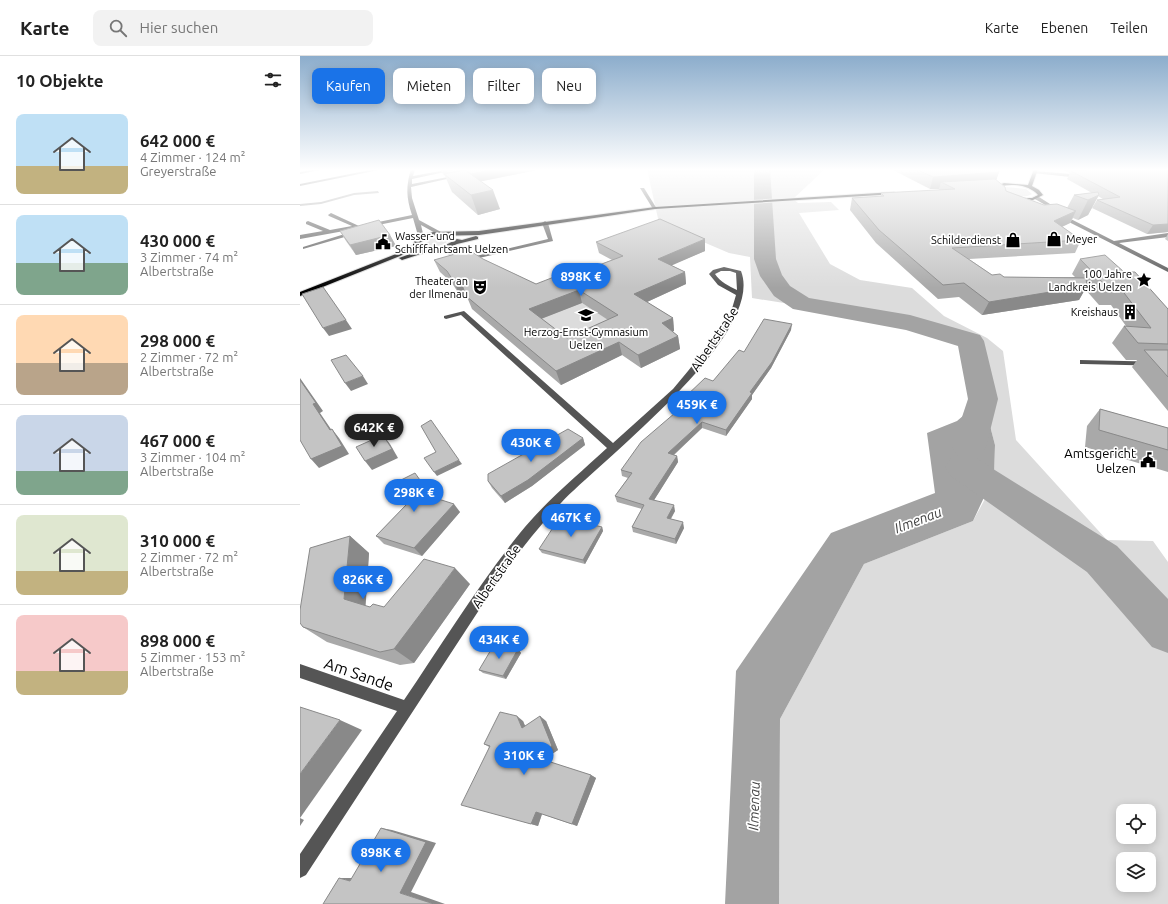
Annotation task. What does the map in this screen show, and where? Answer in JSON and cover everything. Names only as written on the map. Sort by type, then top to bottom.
[{"type":"main road","points":[[338,280],[416,246],[416,242],[421,238],[439,233],[446,232],[458,235],[652,209]]},
{"type":"main road","points":[[300,294],[428,250],[444,248],[456,243],[545,223]]},
{"type":"main road","points":[[456,243],[460,237],[458,235]]},
{"type":"main road","points":[[416,246],[418,248],[428,250]]},
{"type":"street","points":[[412,209],[418,222],[421,238]]},
{"type":"street","points":[[1043,209],[1080,224]]},
{"type":"street","points":[[1054,209],[1080,224],[1168,270]]},
{"type":"street","points":[[331,215],[357,226]]},
{"type":"street","points":[[300,237],[414,216]]},
{"type":"street","points":[[418,222],[439,233]]},
{"type":"street","points":[[308,223],[328,231]]},
{"type":"street","points":[[460,260],[551,240],[545,223]]},
{"type":"street","points":[[305,248],[353,233],[366,226]]},
{"type":"street","points":[[1115,242],[1168,235]]},
{"type":"street","points":[[444,248],[452,255]]},
{"type":"street","name":"Albertstraße","points":[[300,869],[494,577],[525,535],[558,499],[676,391],[692,373],[731,319],[738,305],[740,294],[738,272],[726,268],[714,271],[712,274],[713,278],[740,294]]},
{"type":"street","points":[[446,318],[462,312],[613,448]]},
{"type":"street","points":[[1083,362],[1168,364]]},
{"type":"street","name":"Am Sande","points":[[300,671],[408,708]]},
{"type":"shaded area","points":[[656,209],[838,209],[839,210],[799,213],[830,264],[860,280],[912,288],[944,316],[987,338],[1003,351],[1016,440],[1106,539],[1117,557],[1108,540],[1153,541],[1168,562],[1168,904],[779,904],[780,719],[864,564],[973,521],[992,486],[994,476],[995,445],[970,341],[910,323],[752,298],[750,257],[729,253],[659,223]]},
{"type":"shaded area","points":[[437,237],[448,238],[449,240],[444,244],[437,246],[428,246],[425,244],[430,239]]},
{"type":"shaded area","points":[[582,303],[621,328],[571,351],[533,322]]},
{"type":"water","points":[[983,399],[995,445],[994,476],[973,521],[864,564],[780,719],[779,904],[725,904],[736,671],[831,533],[935,493],[927,433],[957,421]]},
{"type":"building","points":[[861,209],[1069,209],[1076,211],[1054,221],[1081,240],[952,248],[992,275],[1000,274],[1004,277],[1086,278],[1087,286],[989,302],[964,283],[943,285],[879,230]]},
{"type":"building","points":[[1116,209],[1168,209],[1168,224],[1153,225]]},
{"type":"building","points":[[660,219],[705,239],[658,259],[685,272],[634,294],[673,318],[662,323],[678,336],[638,355],[619,342],[556,371],[466,296],[460,279],[454,282],[447,271],[434,260],[469,250],[483,259],[536,284],[554,277],[559,280],[623,256],[596,242]],"holes":[[[579,290],[618,315],[567,338],[529,309]]]},
{"type":"building","points":[[379,220],[390,235],[350,245],[340,231]]},
{"type":"building","points":[[1105,255],[1124,272],[1135,272],[1168,309],[1168,344],[1138,343],[1124,326],[1151,328],[1121,289],[1109,289],[1080,259]]},
{"type":"building","points":[[323,287],[346,320],[323,328],[302,294]]},
{"type":"building","points":[[764,319],[792,324],[772,362],[750,392],[752,393],[726,430],[702,422],[668,453],[677,456],[649,499],[674,505],[667,518],[683,522],[675,539],[632,527],[644,505],[615,496],[632,473],[621,470],[641,442],[689,401],[683,399],[705,378],[713,381],[739,350],[744,352]]},
{"type":"building","points":[[1144,350],[1168,350],[1168,377]]},
{"type":"building","points":[[346,355],[363,376],[345,383],[331,360]]},
{"type":"building","points":[[300,380],[316,403],[313,404],[330,430],[332,429],[342,446],[311,459],[300,440]]},
{"type":"building","points":[[1100,409],[1168,428],[1168,450],[1099,430]]},
{"type":"building","points":[[431,420],[459,460],[434,472],[424,458],[436,452],[421,426]]},
{"type":"building","points":[[568,429],[583,438],[528,480],[501,496],[488,481],[488,474]]},
{"type":"building","points":[[383,435],[392,449],[365,461],[356,447]]},
{"type":"building","points":[[415,473],[432,497],[454,504],[414,548],[376,536],[406,505],[393,484]]},
{"type":"building","points":[[560,517],[602,527],[583,560],[539,549]]},
{"type":"building","points":[[350,536],[344,599],[370,607],[373,604],[384,607],[424,559],[455,568],[394,649],[380,652],[303,627],[300,623],[300,610],[310,548]]},
{"type":"building","points":[[495,643],[518,649],[503,676],[479,670]]},
{"type":"building","points":[[300,707],[340,720],[300,774]]},
{"type":"building","points":[[500,712],[517,716],[522,728],[540,716],[552,746],[535,757],[591,775],[572,824],[536,812],[531,824],[461,805],[490,746],[484,744]]},
{"type":"building","points":[[381,828],[426,842],[400,893],[434,904],[323,904],[339,878],[350,881]]},
{"type":"waterway","name":"Ilmenau","points":[[763,209],[765,259],[771,276],[782,291],[802,304],[910,323],[971,341],[983,399],[969,447]]},
{"type":"waterway","points":[[963,467],[1102,559],[1168,631]]},
{"type":"place","name":"Meyer","points":[[1054,239]]},
{"type":"place","name":"Schilderdienst","points":[[1013,240]]},
{"type":"place","name":"Wasser- und Schifffahrtsamt Uelzen","points":[[383,242]]},
{"type":"place","name":"100 Jahre Landkreis Uelzen","points":[[1144,280]]},
{"type":"place","name":"Theater an der Ilmenau","points":[[480,287]]},
{"type":"place","name":"Kreishaus","points":[[1130,312]]},
{"type":"place","name":"Herzog-Ernst-Gymnasium Uelzen","points":[[586,315]]},
{"type":"place","name":"Amtsgericht Uelzen","points":[[1148,460]]}]
